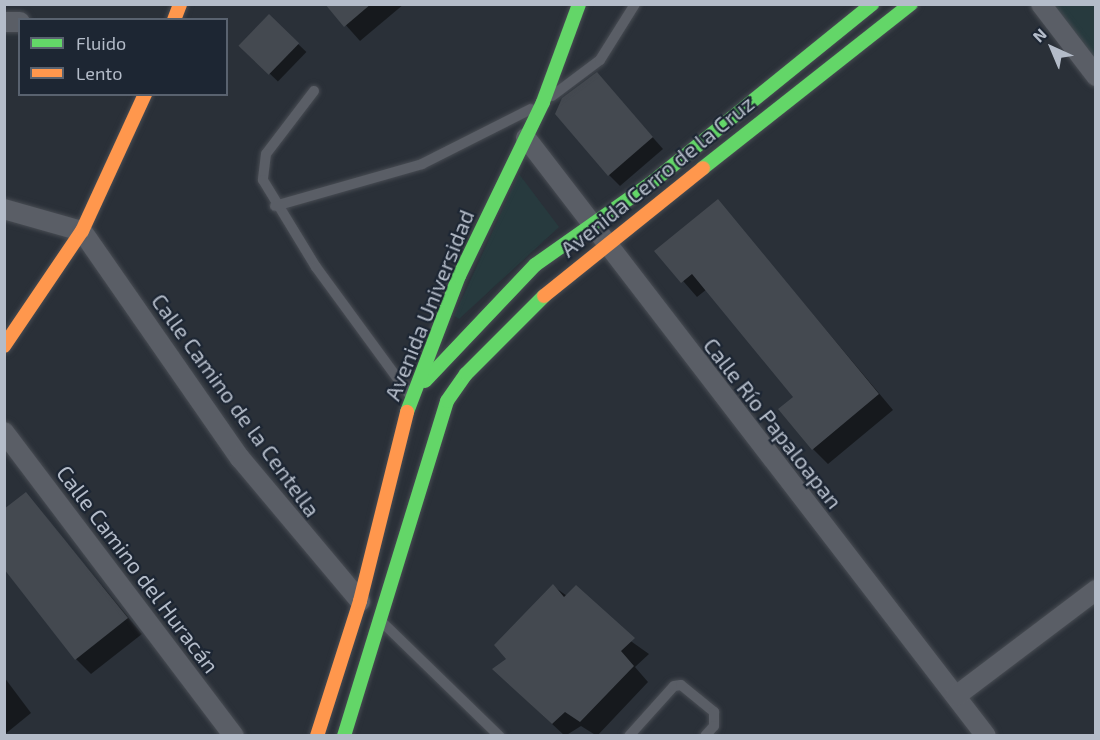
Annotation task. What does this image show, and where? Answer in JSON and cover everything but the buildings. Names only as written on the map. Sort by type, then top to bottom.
[{"type":"street","name":"Avenida Universidad","points":[[316,735],[360,601],[411,397],[459,276],[543,102],[579,4]]},
{"type":"street","name":"Avenida Cerro de la Cruz","points":[[411,397],[535,266],[590,226],[872,4]]},
{"type":"street","name":"Avenida Cerro de la Cruz","points":[[378,618],[447,401],[522,314],[883,21],[911,4]]},
{"type":"street","points":[[1041,4],[1095,76]]},
{"type":"street","points":[[4,346],[82,231],[144,96]]},
{"type":"street","name":"Calle Río Papaloapan","points":[[526,138],[604,246],[986,735]]},
{"type":"street","points":[[4,209],[82,231]]},
{"type":"street","name":"Calle Camino de la Centella","points":[[82,231],[240,458],[360,601]]},
{"type":"street","name":"Calle Camino del Huracán","points":[[4,432],[234,735]]},
{"type":"street","points":[[956,696],[1095,590]]},
{"type":"street","points":[[344,735],[378,618]]},
{"type":"lane","points":[[275,206],[422,165],[543,102],[600,60],[635,4]]},
{"type":"lane","points":[[314,92],[284,125],[263,162],[263,180],[275,206],[411,397]]},
{"type":"lane","points":[[360,601],[499,735]]},
{"type":"lane","points":[[629,735],[674,686],[681,685],[714,712],[714,726],[705,735]]},
{"type":"green space","points":[[1052,5],[1095,5],[1095,60]]},
{"type":"green space","points":[[519,174],[559,227],[459,319],[454,316]]},
{"type":"traffic: fast","points":[[407,412],[459,276],[543,102],[579,4]]},
{"type":"traffic: fast","points":[[425,381],[535,265],[650,184],[872,4]]},
{"type":"traffic: fast","points":[[703,168],[911,4]]},
{"type":"traffic: fast","points":[[344,736],[447,401],[466,374],[544,296]]},
{"type":"traffic: slow","points":[[175,18],[180,4]]},
{"type":"traffic: slow","points":[[4,346],[82,231],[144,96]]},
{"type":"traffic: slow","points":[[544,296],[703,168]]},
{"type":"traffic: slow","points":[[317,736],[360,601],[407,412]]}]
